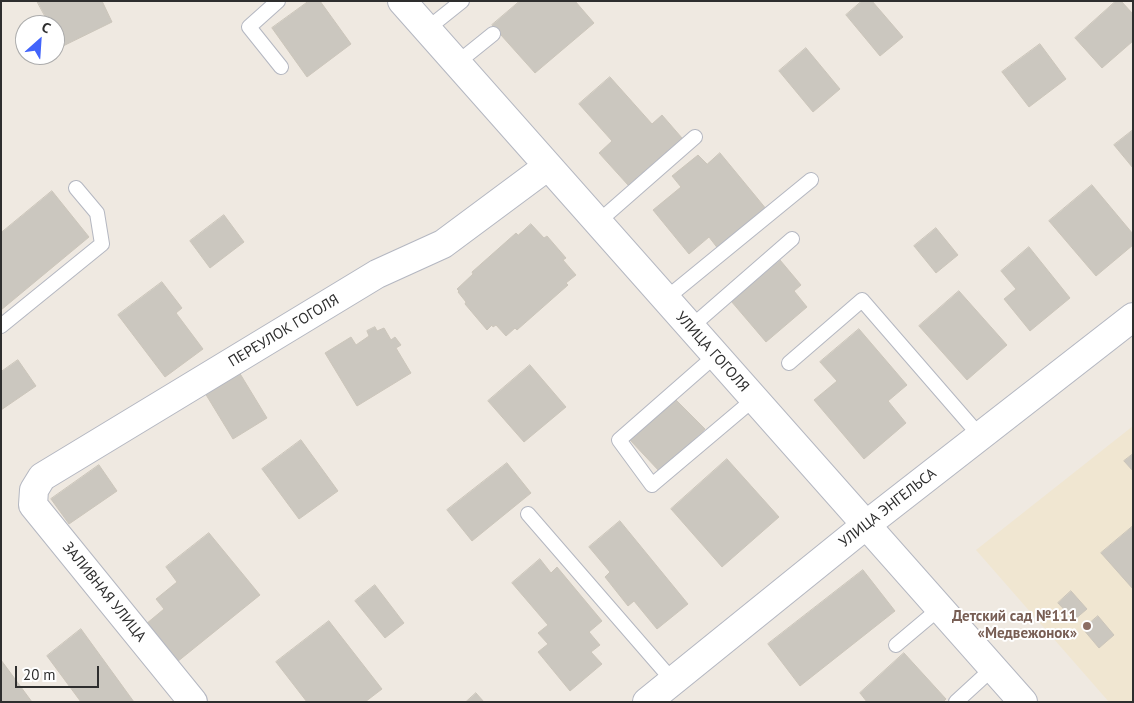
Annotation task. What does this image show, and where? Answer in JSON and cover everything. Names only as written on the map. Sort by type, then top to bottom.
[{"type":"street","name":"УЛИЦА ГОГОЛЯ","points":[[404,2],[598,222],[664,300],[691,327],[1023,702]]},
{"type":"street","name":"ПЕРЕУЛОК ГОГОЛЯ","points":[[33,504],[34,490],[42,477],[377,274],[443,244],[548,166]]},
{"type":"street","name":"УЛИЦА ЭНГЕЛЬСА","points":[[647,702],[866,525],[1133,317]]},
{"type":"street","name":"ЗАЛИВНАЯ УЛИЦА","points":[[33,504],[193,702]]},
{"type":"lane","points":[[278,1],[250,27],[280,67]]},
{"type":"lane","points":[[427,29],[462,1]]},
{"type":"lane","points":[[457,63],[493,34]]},
{"type":"lane","points":[[598,222],[695,137]]},
{"type":"lane","points":[[664,300],[811,180]]},
{"type":"lane","points":[[1,326],[102,244],[97,213],[76,188]]},
{"type":"lane","points":[[691,327],[792,239]]},
{"type":"lane","points":[[789,363],[862,300],[980,436]]},
{"type":"lane","points":[[716,355],[618,440],[652,485],[754,399]]},
{"type":"lane","points":[[528,514],[673,681]]},
{"type":"lane","points":[[896,645],[940,608]]},
{"type":"lane","points":[[956,702],[993,668]]},
{"type":"shaded area","name":"Детский сад №111 «Медвежонок»","points":[[1133,426],[1133,702],[1109,702],[976,550]]},
{"type":"building","points":[[37,1],[102,1],[112,22],[65,45],[65,15],[45,15]]},
{"type":"building","points":[[309,1],[320,1],[351,44],[307,77],[272,28]]},
{"type":"building","points":[[520,1],[575,1],[594,23],[535,73],[492,25]]},
{"type":"building","points":[[862,1],[872,1],[903,37],[880,56],[846,15]]},
{"type":"building","points":[[1116,1],[1121,1],[1133,14],[1133,41],[1102,68],[1075,38]]},
{"type":"building","points":[[1040,44],[1066,79],[1029,107],[1002,72]]},
{"type":"building","points":[[806,48],[840,89],[813,112],[779,71]]},
{"type":"building","points":[[610,77],[652,124],[662,115],[682,138],[628,185],[599,153],[612,141],[579,104]]},
{"type":"building","points":[[1133,130],[1133,168],[1114,145]]},
{"type":"building","points":[[720,153],[767,210],[719,250],[709,237],[689,254],[653,210],[681,187],[672,176],[698,155],[707,164]]},
{"type":"building","points":[[1092,185],[1133,234],[1133,245],[1096,276],[1049,221]]},
{"type":"building","points":[[52,191],[89,237],[1,310],[1,233]]},
{"type":"building","points":[[224,215],[244,242],[210,268],[190,241]]},
{"type":"building","points":[[531,224],[544,238],[547,236],[566,258],[563,260],[576,275],[566,283],[568,285],[517,330],[515,328],[506,336],[496,325],[493,327],[492,325],[487,330],[465,304],[466,302],[457,289],[473,274],[472,272],[516,233],[518,235]]},
{"type":"building","points":[[936,228],[958,255],[936,273],[914,246]]},
{"type":"building","points":[[1029,247],[1070,298],[1030,331],[1004,299],[1016,289],[1001,271]]},
{"type":"building","points":[[780,260],[801,285],[794,291],[807,307],[766,342],[731,301]]},
{"type":"building","points":[[162,282],[182,308],[176,313],[203,349],[165,377],[118,315]]},
{"type":"building","points":[[959,291],[1007,345],[967,380],[919,326]]},
{"type":"building","points":[[375,327],[377,331],[384,328],[391,340],[395,337],[401,345],[396,348],[411,373],[357,406],[325,353],[351,337],[356,345],[369,336],[367,331]]},
{"type":"building","points":[[859,329],[907,385],[888,401],[906,423],[864,459],[814,400],[837,381],[820,362]]},
{"type":"building","points":[[18,360],[36,386],[1,410],[1,372]]},
{"type":"building","points":[[530,365],[566,407],[524,442],[488,401]]},
{"type":"building","points":[[239,372],[267,418],[233,439],[205,393]]},
{"type":"building","points":[[674,398],[705,429],[660,472],[630,440]]},
{"type":"building","points":[[301,440],[338,491],[299,519],[262,469]]},
{"type":"building","points":[[1133,454],[1133,471],[1124,461]]},
{"type":"building","points":[[727,459],[779,517],[722,567],[671,509]]},
{"type":"building","points":[[507,463],[531,493],[472,541],[447,510]]},
{"type":"building","points":[[99,465],[117,491],[69,524],[51,499]]},
{"type":"building","points":[[620,521],[688,604],[657,629],[634,601],[628,606],[605,577],[610,572],[589,547]]},
{"type":"building","points":[[1133,526],[1133,589],[1101,553]]},
{"type":"building","points":[[209,533],[260,595],[177,662],[146,624],[164,609],[156,599],[177,582],[166,567]]},
{"type":"building","points":[[540,559],[551,573],[557,567],[602,621],[589,632],[600,645],[591,652],[602,664],[570,691],[538,652],[548,644],[538,633],[548,625],[512,583]]},
{"type":"building","points":[[863,570],[895,611],[800,686],[768,644]]},
{"type":"building","points":[[375,585],[404,623],[385,638],[355,601]]},
{"type":"building","points":[[1071,591],[1087,609],[1074,620],[1058,603]]},
{"type":"building","points":[[1098,616],[1114,635],[1099,648],[1083,629]]},
{"type":"building","points":[[329,621],[382,689],[365,702],[307,702],[276,662]]},
{"type":"building","points":[[81,629],[134,702],[81,702],[47,656]]},
{"type":"building","points":[[904,653],[946,699],[943,702],[867,702],[860,693]]},
{"type":"building","points":[[1,660],[32,702],[1,702]]},
{"type":"building","points":[[476,693],[484,702],[466,702]]},
{"type":"place","name":"Детский сад №111 «Медвежонок»","points":[[1087,626]]}]
